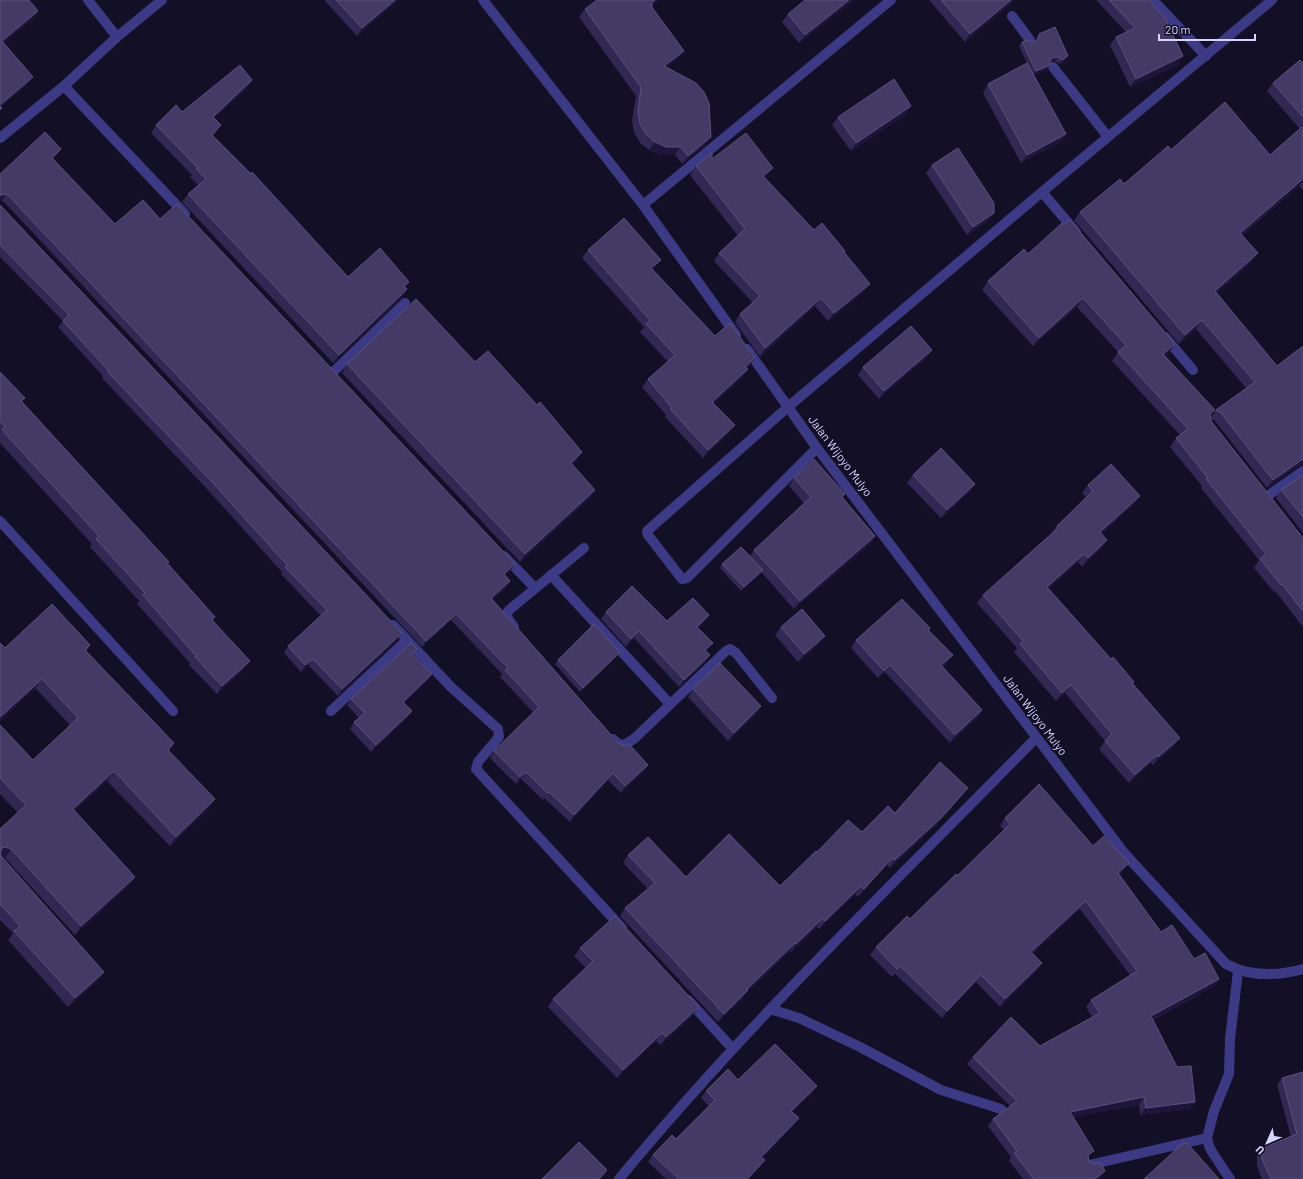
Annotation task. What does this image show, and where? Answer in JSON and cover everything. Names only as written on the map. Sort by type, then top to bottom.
[{"type":"street","points":[[88,0],[117,37]]},
{"type":"street","points":[[0,138],[64,86],[117,37],[162,0]]},
{"type":"street","name":"Jalan Wijoyo Mulyo","points":[[483,0],[643,205],[817,448],[1125,854],[1226,964],[1238,971],[1269,975],[1286,974],[1303,969]]},
{"type":"street","points":[[643,205],[891,0]]},
{"type":"street","points":[[1153,0],[1206,56]]},
{"type":"street","points":[[817,448],[687,578],[682,579],[650,539],[647,531],[788,407],[1272,0]]},
{"type":"street","points":[[1012,16],[1030,40]]},
{"type":"street","points":[[1053,67],[1108,137]]},
{"type":"street","points":[[64,86],[193,223]]},
{"type":"street","points":[[1042,192],[1082,239]]},
{"type":"street","points":[[333,372],[405,302]]},
{"type":"street","points":[[1158,329],[1193,370]]},
{"type":"street","points":[[1266,497],[1303,471]]},
{"type":"street","points":[[0,521],[173,711]]},
{"type":"street","points":[[497,548],[535,588]]},
{"type":"street","points":[[523,637],[507,619],[508,611],[584,548]]},
{"type":"street","points":[[551,575],[670,704]]},
{"type":"street","points":[[385,617],[451,687],[498,729],[498,737],[478,762],[476,769],[631,938]]},
{"type":"street","points":[[331,711],[407,640]]},
{"type":"street","points":[[608,732],[618,744],[626,744],[635,738],[726,651],[730,649],[736,652],[772,698]]},
{"type":"street","points":[[619,1179],[648,1144],[770,1009],[1036,738]]},
{"type":"street","points":[[1230,1179],[1212,1152],[1207,1138],[1214,1111],[1229,1074],[1230,1039],[1238,971]]},
{"type":"street","points":[[679,991],[733,1049]]},
{"type":"street","points":[[770,1009],[799,1018],[860,1047],[941,1090],[1001,1109]]},
{"type":"street","points":[[1089,1165],[1207,1138]]},
{"type":"building","points":[[0,0],[29,0],[38,11],[2,41],[33,77],[0,105]]},
{"type":"building","points":[[336,0],[395,0],[362,28]]},
{"type":"building","points":[[597,0],[655,0],[651,3],[653,5],[651,6],[684,51],[664,66],[696,83],[704,92],[709,103],[711,137],[688,156],[681,147],[666,147],[655,142],[646,134],[640,124],[638,112],[641,87],[585,9]]},
{"type":"building","points":[[805,0],[849,0],[805,35],[788,14]]},
{"type":"building","points":[[941,0],[1011,0],[970,34]]},
{"type":"building","points":[[1109,0],[1149,0],[1165,18],[1183,56],[1136,79],[1116,37],[1135,28]]},
{"type":"building","points":[[1055,27],[1068,56],[1062,60],[1058,57],[1052,58],[1050,65],[1036,71],[1022,42],[1028,40],[1031,42],[1036,41],[1039,38],[1039,34]]},
{"type":"building","points":[[1300,60],[1303,63],[1303,117],[1273,83]]},
{"type":"building","points":[[1027,63],[1066,134],[1027,155],[988,84]]},
{"type":"building","points":[[240,65],[252,80],[213,117],[221,125],[212,135],[251,174],[252,172],[348,277],[380,248],[409,282],[404,286],[407,289],[339,355],[188,194],[206,179],[196,169],[198,168],[156,125],[176,105],[182,112]]},
{"type":"building","points":[[894,79],[911,106],[856,143],[838,117]]},
{"type":"building","points":[[1225,102],[1270,155],[1303,126],[1303,179],[1240,233],[1258,253],[1215,291],[1277,366],[1303,346],[1303,459],[1273,480],[1221,413],[1216,410],[1255,382],[1202,320],[1185,335],[1080,212],[1120,179],[1124,184],[1168,146],[1171,150]]},
{"type":"building","points":[[45,132],[61,149],[52,158],[115,224],[143,200],[160,219],[177,204],[515,564],[504,574],[510,581],[491,598],[618,743],[626,746],[629,744],[648,765],[625,786],[613,773],[574,815],[549,792],[547,793],[526,772],[520,777],[494,751],[539,707],[505,670],[508,668],[456,614],[426,641],[9,196],[6,194],[0,196],[0,174]]},
{"type":"building","points":[[746,133],[773,168],[763,176],[814,230],[822,223],[870,284],[834,313],[821,298],[765,348],[740,314],[760,296],[719,253],[745,229],[696,166],[712,153],[712,159]]},
{"type":"building","points":[[958,148],[994,203],[994,213],[973,227],[932,165]]},
{"type":"building","points":[[0,205],[402,633],[342,689],[313,659],[305,665],[288,646],[327,610],[285,567],[287,565],[212,482],[107,371],[108,370],[63,321],[69,315],[0,245]]},
{"type":"building","points":[[624,218],[661,260],[651,268],[715,336],[730,323],[755,358],[745,367],[748,369],[712,402],[735,425],[708,450],[670,409],[672,408],[648,379],[675,355],[646,324],[650,320],[588,250]]},
{"type":"building","points":[[1070,220],[1175,344],[1163,354],[1215,410],[1210,414],[1211,421],[1303,538],[1303,611],[1260,559],[1266,554],[1206,479],[1208,478],[1176,438],[1188,429],[1118,352],[1126,345],[1083,298],[1039,338],[988,281],[1024,249],[1028,254],[1062,223],[1064,225]]},
{"type":"building","points":[[416,299],[475,362],[488,351],[537,405],[540,402],[582,452],[571,463],[595,490],[525,554],[347,364]]},
{"type":"building","points":[[911,326],[932,350],[884,391],[863,367]]},
{"type":"building","points":[[0,372],[25,398],[21,401],[169,562],[167,563],[215,617],[212,620],[250,661],[222,686],[195,657],[196,656],[143,595],[145,593],[96,539],[99,536],[2,430],[5,427],[0,421]]},
{"type":"building","points":[[941,448],[975,484],[947,510],[913,475]]},
{"type":"building","points":[[814,459],[845,494],[842,497],[875,536],[800,601],[754,550],[811,497],[794,478]]},
{"type":"building","points":[[1111,464],[1140,496],[1100,532],[1107,540],[1088,558],[1084,554],[1047,587],[1111,659],[1113,657],[1134,682],[1132,683],[1180,738],[1158,757],[1157,755],[1135,775],[1105,741],[1112,734],[1071,685],[1062,693],[1020,644],[1023,641],[983,595],[1058,528],[1057,526],[1093,491],[1088,485]]},
{"type":"building","points":[[1303,475],[1303,517],[1281,490]]},
{"type":"building","points":[[741,547],[763,570],[744,587],[722,564]]},
{"type":"building","points":[[632,586],[667,621],[693,598],[709,615],[697,627],[713,643],[705,650],[710,655],[684,680],[639,631],[631,639],[606,612]]},
{"type":"building","points":[[902,599],[930,628],[928,630],[953,655],[941,665],[982,710],[955,735],[890,665],[884,671],[856,640]]},
{"type":"building","points":[[52,604],[90,645],[85,650],[174,743],[168,750],[215,799],[176,837],[114,771],[73,809],[135,877],[81,926],[11,849],[5,847],[2,848],[0,854],[0,829],[26,805],[0,778],[0,725],[33,760],[78,718],[42,679],[0,717],[0,643],[5,648]]},
{"type":"building","points":[[802,609],[825,636],[804,654],[781,627]]},
{"type":"building","points":[[594,624],[620,652],[583,688],[558,660]]},
{"type":"building","points":[[411,643],[417,649],[412,654],[432,674],[403,702],[412,711],[376,745],[354,722],[365,713],[351,699]]},
{"type":"building","points":[[720,663],[761,706],[734,733],[693,689]]},
{"type":"building","points":[[940,762],[968,788],[942,817],[895,860],[892,858],[864,889],[861,886],[825,921],[822,919],[796,944],[795,943],[747,989],[748,990],[724,1014],[625,908],[655,883],[628,855],[648,837],[686,877],[729,834],[780,886],[816,851],[817,852],[848,820],[862,832],[888,806],[895,813]]},
{"type":"building","points":[[1039,784],[1093,846],[1104,836],[1129,863],[1118,873],[1161,932],[1172,925],[1194,959],[1205,953],[1219,979],[1151,1016],[1177,1067],[1191,1066],[1195,1102],[1146,1108],[1144,1097],[1070,1112],[1094,1151],[1088,1155],[1089,1162],[1093,1164],[1101,1163],[1105,1171],[1095,1179],[1034,1179],[1014,1153],[1017,1151],[993,1119],[1017,1101],[973,1057],[1011,1017],[1040,1046],[1100,1013],[1091,1000],[1137,971],[1086,901],[1031,952],[1042,963],[1005,999],[981,975],[947,1011],[900,966],[897,969],[876,947],[907,916],[910,919],[956,874],[957,876],[1010,824],[1005,818]]},
{"type":"building","points":[[0,854],[104,972],[75,998],[14,931],[20,926],[0,904]]},
{"type":"building","points":[[615,916],[699,1007],[666,1037],[662,1033],[623,1070],[553,999],[593,961],[580,948]]},
{"type":"building","points":[[775,1044],[817,1086],[791,1111],[799,1118],[761,1157],[765,1160],[747,1179],[679,1179],[653,1155],[672,1135],[676,1139],[715,1100],[706,1091],[728,1069],[738,1080]]},
{"type":"building","points":[[1303,1072],[1303,1179],[1271,1179],[1262,1159],[1262,1148],[1297,1134],[1282,1078]]},
{"type":"building","points":[[579,1142],[607,1170],[599,1179],[542,1179]]},
{"type":"building","points":[[1187,1143],[1219,1179],[1144,1179],[1182,1144]]}]
